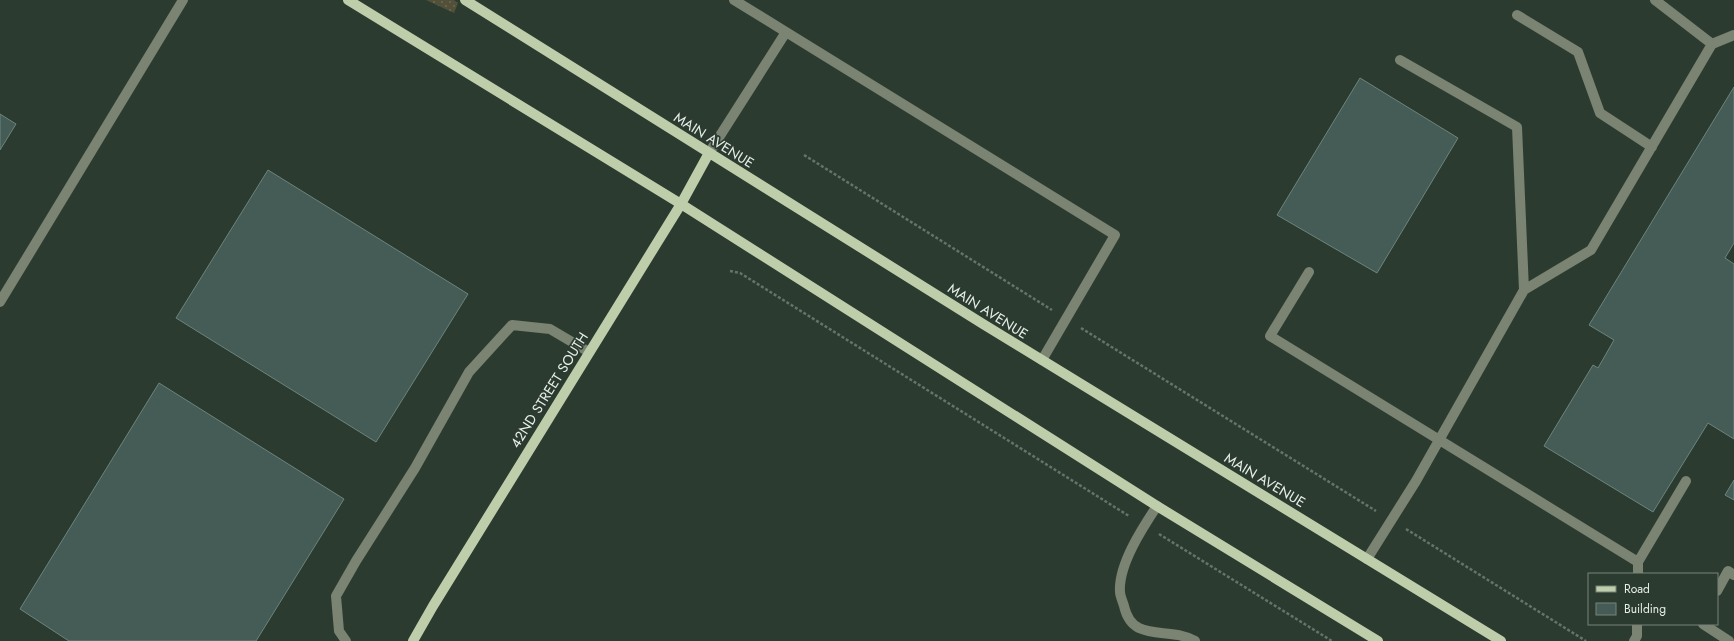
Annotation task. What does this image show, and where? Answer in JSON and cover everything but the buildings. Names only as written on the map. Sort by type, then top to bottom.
[{"type":"main road","points":[[348,0],[681,204],[1157,506],[1378,641]]},
{"type":"main road","name":"MAIN AVENUE","points":[[465,0],[1042,360],[1501,641]]},
{"type":"main road","name":"42ND STREET SOUTH","points":[[413,641],[433,606],[681,204],[709,153]]},
{"type":"lane","points":[[0,302],[183,0]]},
{"type":"lane","points":[[734,0],[1114,235],[1042,360]]},
{"type":"lane","points":[[1655,0],[1712,44]]},
{"type":"lane","points":[[1517,15],[1578,52],[1600,113],[1652,147]]},
{"type":"lane","points":[[709,153],[736,114],[786,32]]},
{"type":"lane","points":[[1367,559],[1440,440],[1524,290],[1591,250],[1712,44],[1734,35]]},
{"type":"lane","points":[[1400,60],[1517,127],[1524,290]]},
{"type":"lane","points":[[1309,272],[1270,336],[1638,562]]},
{"type":"lane","points":[[346,641],[339,631],[336,596],[356,561],[415,468],[469,372],[512,325],[550,329],[589,352]]},
{"type":"lane","points":[[1638,573],[1638,562],[1686,482]]},
{"type":"lane","points":[[1157,506],[1145,525],[1128,559],[1122,577],[1120,591],[1125,611],[1130,622],[1137,628],[1146,631],[1176,634],[1195,641]]},
{"type":"lane","points":[[1718,589],[1728,571],[1734,575]]},
{"type":"lane","points":[[1634,641],[1637,636],[1637,625]]},
{"type":"lane","points":[[1705,625],[1729,641]]},
{"type":"path","points":[[804,155],[1586,641]]},
{"type":"path","points":[[730,271],[740,273],[1332,641]]},
{"type":"shaded area","points":[[426,0],[454,0],[458,3],[454,13]]}]
